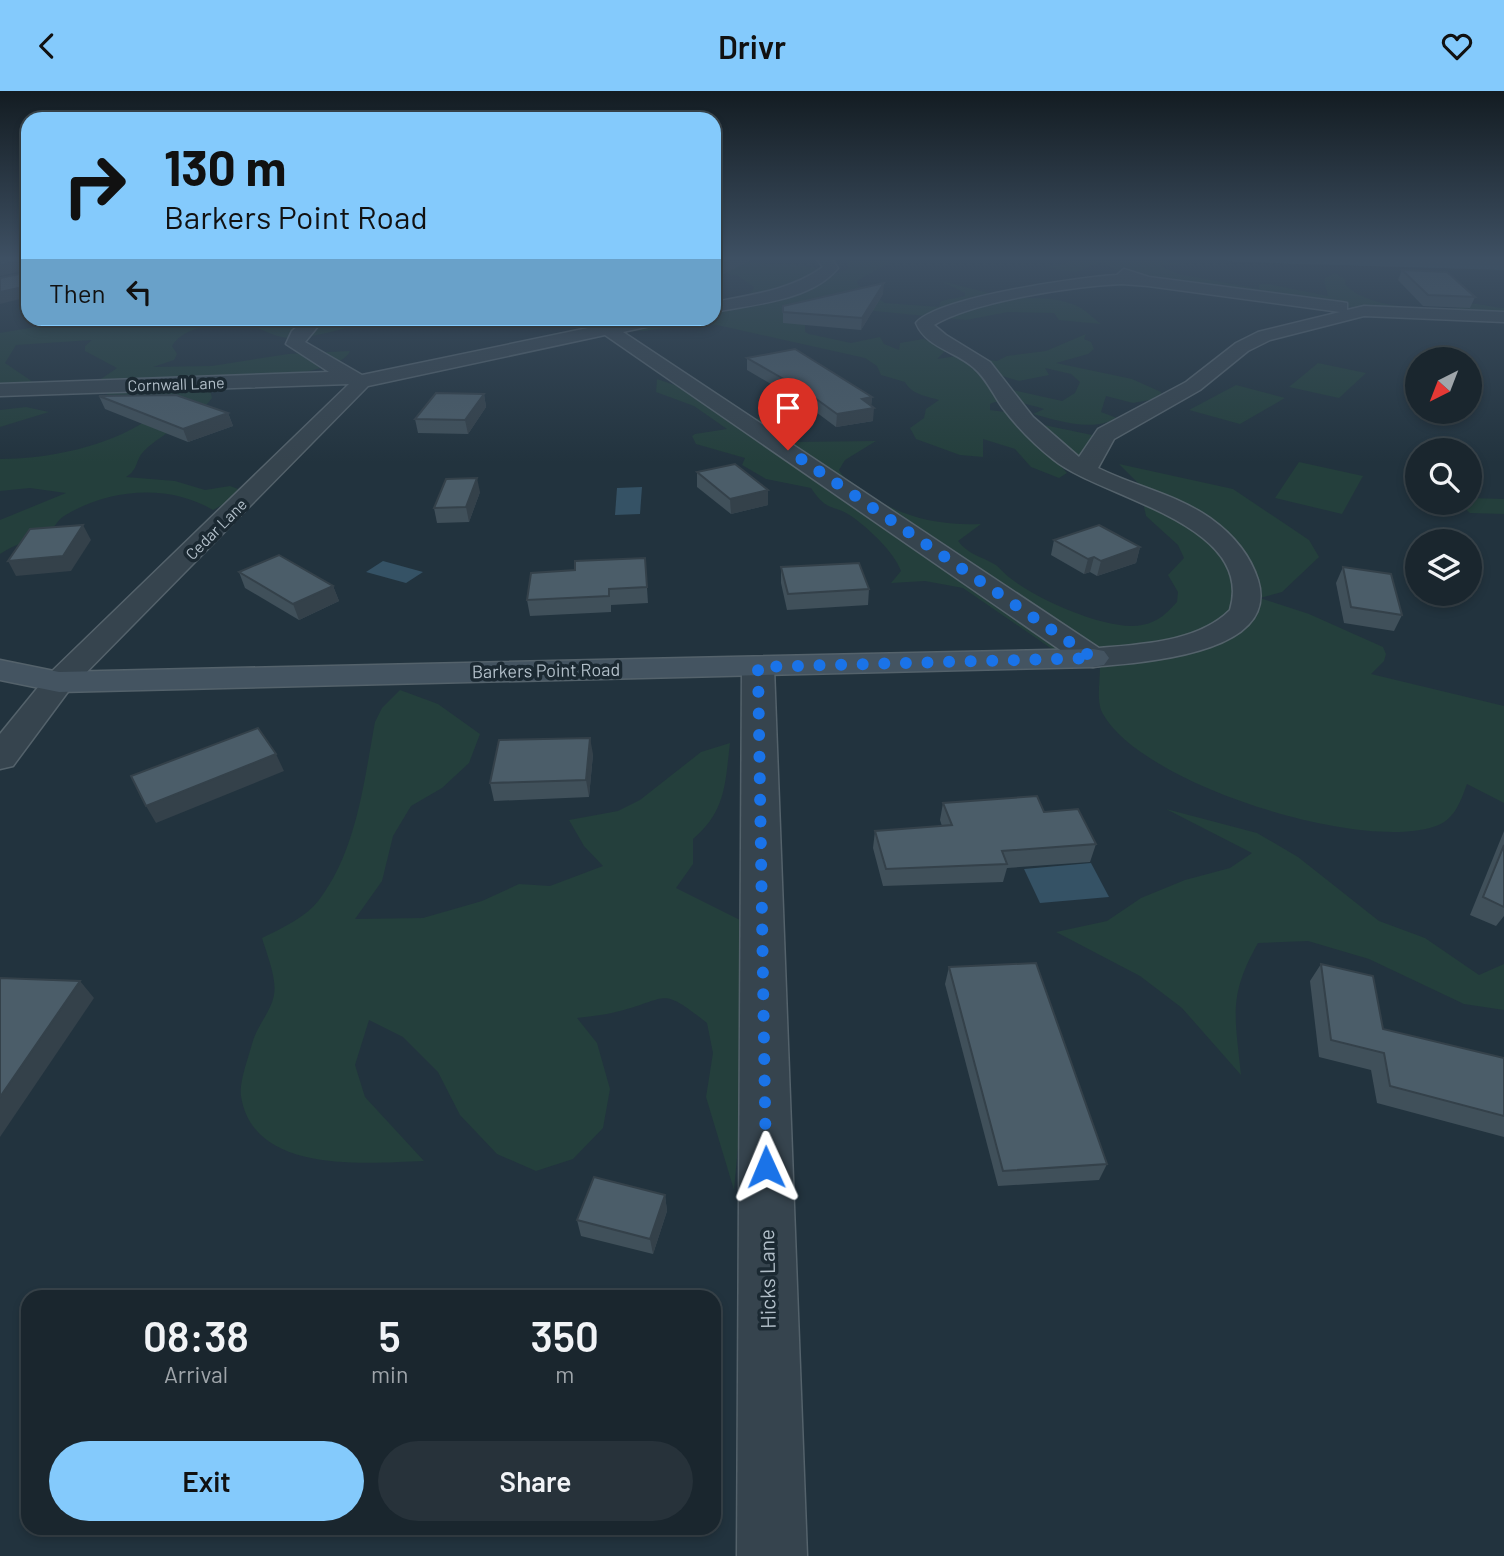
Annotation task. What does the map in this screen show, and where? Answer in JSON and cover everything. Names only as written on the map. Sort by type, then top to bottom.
[{"type":"street","points":[[307,326],[298,335],[295,344],[300,350],[356,379]]},
{"type":"street","name":"Cornwall Lane","points":[[0,390],[356,379],[620,326]]},
{"type":"street","points":[[607,329],[1093,658],[1182,644],[1216,635],[1243,614],[1248,598],[1243,573],[1235,558],[1213,533],[1191,517],[1085,471],[1056,450],[1024,418],[984,367],[969,354],[932,335],[927,326]]},
{"type":"street","points":[[1024,418],[1084,431],[1193,386],[1242,347],[1264,336],[1303,326]]},
{"type":"street","name":"Cedar Lane","points":[[0,758],[59,682],[342,405],[358,388],[356,379]]},
{"type":"street","points":[[1084,431],[1088,460],[1085,471]]},
{"type":"street","name":"Barkers Point Road","points":[[0,670],[59,682],[1093,658]]},
{"type":"street","name":"Hicks Lane","points":[[758,667],[772,1556]]},
{"type":"green space","points":[[39,326],[207,326],[186,333],[172,346],[177,354],[174,360],[153,367],[212,366],[288,354],[350,351],[342,359],[306,372],[202,384],[210,390],[212,398],[197,413],[144,451],[133,471],[126,477],[175,481],[205,490],[230,486],[238,489],[228,502],[213,510],[195,501],[157,493],[118,495],[81,507],[62,518],[49,531],[0,554],[0,520],[66,493],[30,488],[0,491],[0,459],[37,457],[76,450],[114,437],[147,420],[112,398],[95,383],[117,368],[85,351],[85,346],[92,340],[16,345],[5,363],[33,382],[0,385],[0,333]]},
{"type":"green space","points":[[252,326],[352,326],[303,337],[280,337]]},
{"type":"green space","points":[[611,326],[675,326],[644,331]]},
{"type":"green space","points":[[723,326],[805,326],[805,332],[809,334],[851,343],[880,337],[884,344],[899,350],[900,343],[923,339],[961,353],[944,352],[937,359],[957,356],[997,361],[1007,356],[1046,351],[1086,334],[1084,339],[1091,342],[1094,349],[1088,354],[1056,363],[1132,379],[1161,392],[1161,398],[1133,403],[1106,396],[1101,412],[1117,418],[1086,425],[1033,414],[1044,409],[1024,403],[1003,401],[990,404],[990,410],[1012,413],[1067,473],[1059,478],[1031,467],[1015,449],[983,439],[983,457],[960,455],[916,439],[910,428],[924,418],[926,409],[939,400],[915,392],[905,382],[881,375],[877,366],[865,358]],"holes":[[[1045,368],[1071,374],[1080,382],[1075,393],[1062,401],[986,384],[987,379],[999,375],[1019,381],[1049,375]]]},
{"type":"green space","points":[[1318,363],[1366,373],[1339,398],[1289,387]]},
{"type":"green space","points":[[657,379],[692,391],[747,419],[802,416],[802,425],[793,442],[876,441],[845,460],[839,470],[845,478],[872,497],[901,512],[932,521],[981,524],[958,541],[966,549],[996,565],[1010,578],[1054,604],[1111,624],[1142,625],[1165,614],[1177,602],[1178,592],[1168,575],[1184,558],[1178,545],[1146,516],[1139,484],[1119,464],[1233,489],[1309,540],[1319,557],[1282,592],[1260,598],[1309,614],[1383,647],[1386,654],[1384,661],[1371,674],[1504,706],[1504,803],[1467,784],[1451,816],[1433,827],[1399,832],[1355,829],[1305,820],[1254,806],[1205,787],[1160,765],[1125,740],[1103,714],[1099,698],[1100,667],[1052,649],[963,588],[925,581],[891,583],[901,571],[888,549],[868,529],[847,513],[822,502],[811,488],[766,479],[742,465],[745,458],[696,444],[692,436],[695,434],[727,429],[694,406],[656,392]]},
{"type":"green space","points":[[1236,385],[1285,398],[1240,424],[1189,410]]},
{"type":"green space","points":[[26,407],[49,412],[0,427],[0,410]]},
{"type":"green space","points":[[1039,424],[1092,435],[1084,449],[1082,462]]},
{"type":"green space","points":[[1299,462],[1363,476],[1342,514],[1275,498]]},
{"type":"green space","points":[[1482,498],[1504,499],[1504,514],[1482,513]]},
{"type":"green space","points":[[400,690],[438,704],[480,734],[469,763],[442,788],[411,806],[393,836],[382,881],[355,919],[423,918],[482,901],[519,884],[550,886],[603,866],[584,846],[569,820],[618,811],[640,800],[701,752],[730,743],[725,784],[718,807],[704,829],[693,839],[693,864],[676,888],[742,921],[743,1093],[734,1190],[706,1097],[713,1053],[707,1023],[681,1004],[665,998],[615,1012],[577,1018],[597,1043],[610,1089],[603,1128],[573,1159],[536,1171],[497,1154],[460,1115],[438,1072],[403,1037],[369,1020],[355,1065],[365,1097],[424,1161],[373,1163],[315,1159],[289,1152],[266,1140],[250,1122],[241,1096],[243,1077],[254,1038],[270,1007],[275,988],[262,938],[307,912],[332,880],[351,837],[375,722],[382,708]]},
{"type":"green space","points":[[1166,809],[1257,833],[1298,857],[1379,921],[1425,938],[1479,975],[1504,964],[1504,1010],[1464,1004],[1369,959],[1308,941],[1258,943],[1242,978],[1236,1007],[1241,1075],[1182,1008],[1140,976],[1056,932],[1107,921],[1141,898],[1185,880],[1230,868],[1252,853]]},
{"type":"water","points":[[642,487],[640,514],[615,515],[617,488]]},
{"type":"water","points":[[383,561],[423,572],[406,583],[366,572]]},
{"type":"water","points":[[1091,863],[1109,897],[1040,903],[1024,869]]},
{"type":"building","points":[[795,349],[872,397],[862,399],[874,408],[837,414],[808,393],[747,358]]},
{"type":"building","points":[[436,393],[484,394],[465,420],[415,419]]},
{"type":"building","points":[[176,395],[228,413],[183,429],[99,396]]},
{"type":"building","points":[[735,464],[768,490],[730,499],[697,472]]},
{"type":"building","points":[[477,478],[466,507],[434,508],[446,479]]},
{"type":"building","points":[[83,525],[63,556],[8,561],[30,529]]},
{"type":"building","points":[[1099,525],[1140,547],[1101,561],[1094,557],[1088,559],[1054,540]]},
{"type":"building","points":[[279,555],[333,586],[293,604],[239,572]]},
{"type":"building","points":[[645,558],[647,587],[609,589],[609,596],[527,600],[531,573],[575,570],[575,561]]},
{"type":"building","points":[[859,563],[869,589],[788,594],[781,567]]},
{"type":"building","points":[[1343,567],[1391,574],[1402,615],[1351,607]]},
{"type":"building","points":[[258,728],[276,754],[146,806],[131,776]]},
{"type":"building","points":[[590,738],[586,780],[490,783],[499,740]]},
{"type":"building","points":[[1037,796],[1044,812],[1078,809],[1096,844],[1002,851],[1007,864],[886,869],[875,831],[952,825],[943,803]]},
{"type":"building","points":[[1504,845],[1504,907],[1483,897]]},
{"type":"building","points":[[1036,963],[1107,1164],[1003,1171],[949,967]]},
{"type":"building","points":[[1321,964],[1373,976],[1383,1029],[1504,1058],[1504,1116],[1390,1086],[1384,1053],[1331,1040]]},
{"type":"building","points":[[0,978],[80,981],[0,1097]]},
{"type":"building","points":[[594,1177],[665,1195],[650,1239],[577,1220]]},
{"type":"route","points":[[766,1167],[758,667],[1093,658],[788,450]]}]
